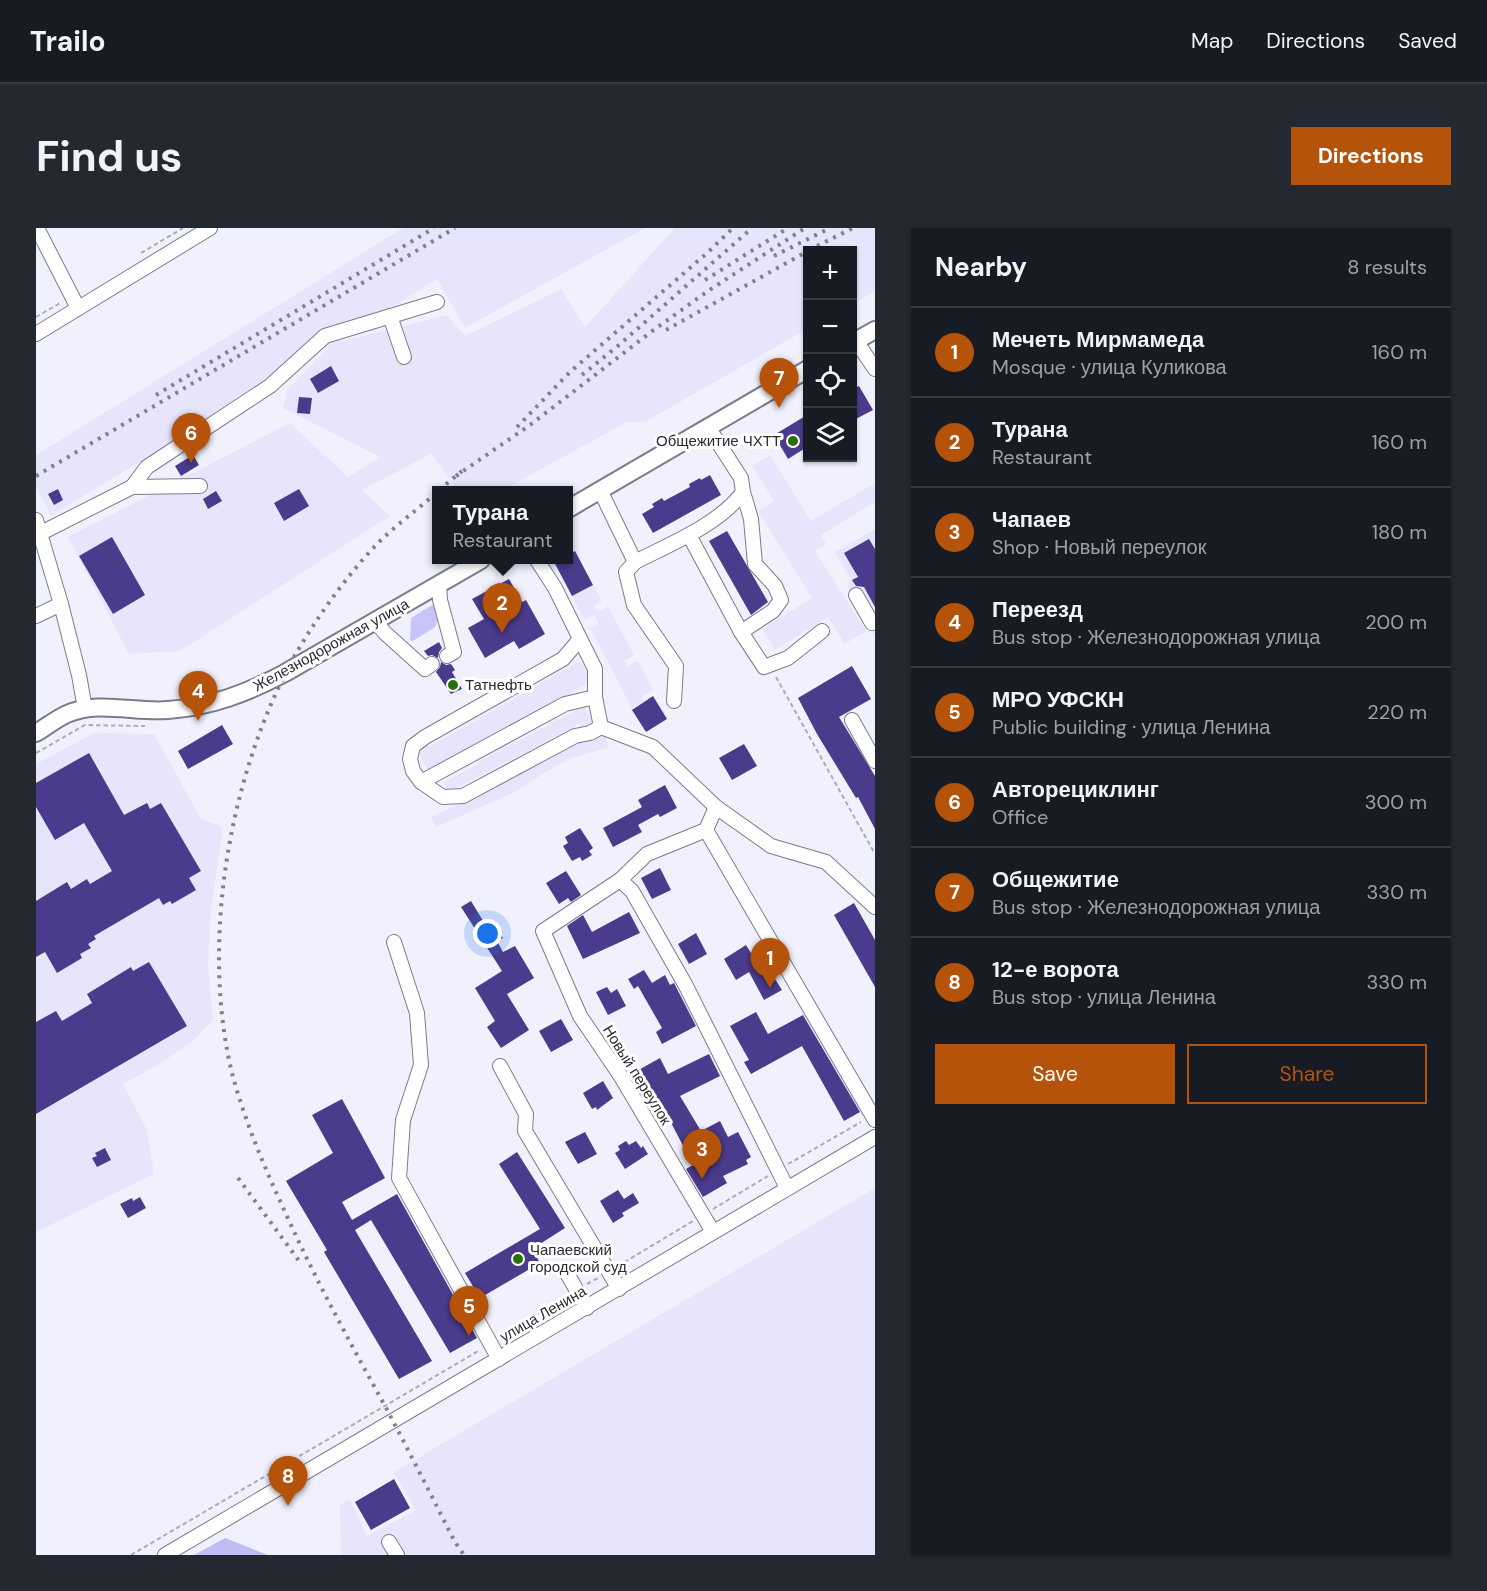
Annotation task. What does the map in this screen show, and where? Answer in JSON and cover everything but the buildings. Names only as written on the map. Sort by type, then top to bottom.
[{"type":"main road","points":[[857,340],[875,330]]},
{"type":"main road","points":[[573,506],[803,371]]},
{"type":"main road","name":"Железнодорожная улица","points":[[36,733],[68,713],[85,709],[165,711],[197,707],[252,690],[474,564]]},
{"type":"street","points":[[37,228],[75,302]]},
{"type":"street","points":[[36,334],[75,302],[210,228]]},
{"type":"street","points":[[132,488],[147,467],[270,386],[325,336],[436,302]]},
{"type":"street","points":[[390,316],[404,357]]},
{"type":"street","points":[[857,346],[875,369]]},
{"type":"street","points":[[708,427],[741,478],[751,519],[755,564],[775,586],[781,600],[773,612],[741,632]]},
{"type":"street","points":[[85,709],[79,675],[38,527],[132,488],[200,486]]},
{"type":"street","points":[[600,490],[635,562]]},
{"type":"street","points":[[674,701],[676,666],[633,604],[626,572],[635,562],[689,535],[734,505],[743,492]]},
{"type":"street","points":[[689,535],[741,632],[764,667],[788,658],[822,631]]},
{"type":"street","points":[[540,564],[555,588],[595,669],[595,697],[601,727]]},
{"type":"street","points":[[439,584],[440,600],[454,652],[447,656]]},
{"type":"street","points":[[856,594],[872,623],[875,621]]},
{"type":"street","points":[[36,616],[60,604]]},
{"type":"street","points":[[375,621],[425,669],[432,664]]},
{"type":"street","points":[[580,639],[563,659],[413,746],[410,759],[413,771],[421,782],[443,797],[463,795],[575,736],[590,733],[601,727],[653,747],[716,807],[771,846],[826,862],[875,907]]},
{"type":"street","points":[[421,782],[565,704],[595,697]]},
{"type":"street","points":[[852,720],[875,761]]},
{"type":"street","points":[[716,807],[706,830],[647,854],[620,879],[632,891],[681,976],[787,1188]]},
{"type":"street","points":[[706,830],[873,1118]]},
{"type":"street","name":"Новый переулок","points":[[620,879],[543,931],[580,1016],[620,1075],[713,1232]]},
{"type":"street","points":[[394,942],[417,1013],[421,1065],[403,1120],[399,1178],[499,1359]]},
{"type":"street","points":[[500,1066],[526,1114],[525,1131],[619,1289]]},
{"type":"street","name":"улица Ленина","points":[[165,1555],[875,1137]]},
{"type":"street","points":[[565,1270],[587,1308]]},
{"type":"street","points":[[389,1542],[398,1555]]},
{"type":"path","points":[[132,259],[183,228]]},
{"type":"path","points":[[36,317],[75,302]]},
{"type":"path","points":[[764,667],[775,675],[875,854]]},
{"type":"path","points":[[131,1555],[490,1344],[702,1215],[873,1118]]},
{"type":"shaded area","points":[[403,228],[645,228],[465,328],[437,279],[335,343],[447,315],[465,336],[561,289],[585,327],[675,228],[875,228],[875,291],[857,302],[857,246],[803,246],[803,331],[645,422],[627,422],[510,486],[455,486],[431,454],[362,490],[390,516],[180,651],[129,654],[68,537],[290,423],[348,477],[380,457],[283,408],[287,390],[330,346],[51,516],[36,487],[36,455]]},
{"type":"shaded area","points":[[770,455],[811,521],[875,483],[875,502],[821,535],[826,544],[815,551],[866,631],[845,644],[828,617],[775,650],[762,629],[812,598],[758,511],[774,501],[752,466]]},
{"type":"shaded area","points":[[875,529],[875,637],[848,586],[850,578],[835,552]]},
{"type":"shaded area","points":[[593,585],[602,601],[594,606],[597,612],[608,607],[634,655],[624,661],[627,666],[638,661],[653,690],[642,696],[644,701],[632,708],[590,628],[599,624],[595,615],[585,620],[572,596]]},
{"type":"shaded area","points":[[432,605],[436,607],[439,617],[435,627],[413,641],[410,640],[411,618]]},
{"type":"shaded area","points":[[580,661],[592,681],[430,773],[417,750],[427,745],[429,747]]},
{"type":"shaded area","points":[[584,706],[594,725],[583,731],[579,724],[449,792],[444,782]]},
{"type":"shaded area","points":[[94,733],[154,734],[201,819],[223,827],[211,910],[208,963],[213,1020],[193,1041],[158,1065],[123,1084],[147,1130],[154,1174],[36,1232],[36,764]]},
{"type":"shaded area","points":[[606,734],[608,748],[571,758],[515,792],[436,827],[431,817],[506,782],[562,750],[581,741]]},
{"type":"shaded area","points":[[875,1188],[875,1555],[341,1555],[340,1505],[350,1499],[367,1536],[416,1510],[394,1472]]},
{"type":"shaded area","points":[[225,1538],[268,1555],[194,1555]]},
{"type":"railway","points":[[156,395],[434,228]]},
{"type":"railway","points":[[36,476],[455,228]]},
{"type":"railway","points":[[517,427],[570,372],[733,228]]},
{"type":"railway","points":[[582,375],[752,228]]},
{"type":"railway","points":[[705,280],[788,228]]},
{"type":"railway","points":[[456,476],[530,425],[708,291],[805,228]]},
{"type":"railway","points":[[774,256],[830,228]]},
{"type":"railway","points":[[817,246],[853,228]]},
{"type":"railway","points":[[666,330],[803,254]]},
{"type":"railway","points":[[444,486],[462,471]]},
{"type":"railway","points":[[432,496],[385,536],[352,573],[313,626],[285,674],[262,727],[243,784],[230,844],[221,904],[219,964],[223,1022],[233,1077],[261,1156],[318,1280],[455,1542],[464,1555]]},
{"type":"railway","points":[[238,1178],[302,1265]]},
{"type":"place","name":"Общежитие","points":[[779,408]]},
{"type":"place","name":"Общежитие ЧХТТ","points":[[793,441]]},
{"type":"place","name":"Авторециклинг","points":[[191,463]]},
{"type":"place","name":"Турана","points":[[502,633]]},
{"type":"place","name":"Татнефть","points":[[453,685]]},
{"type":"place","name":"Переезд","points":[[198,721]]},
{"type":"place","name":"Мечеть Мирмамеда","points":[[770,988]]},
{"type":"place","name":"Чапаев","points":[[702,1179]]},
{"type":"place","name":"Чапаевский городской суд","points":[[518,1259]]},
{"type":"place","name":"МРО УФСКН","points":[[469,1336]]},
{"type":"place","name":"12-е ворота","points":[[288,1506]]}]
